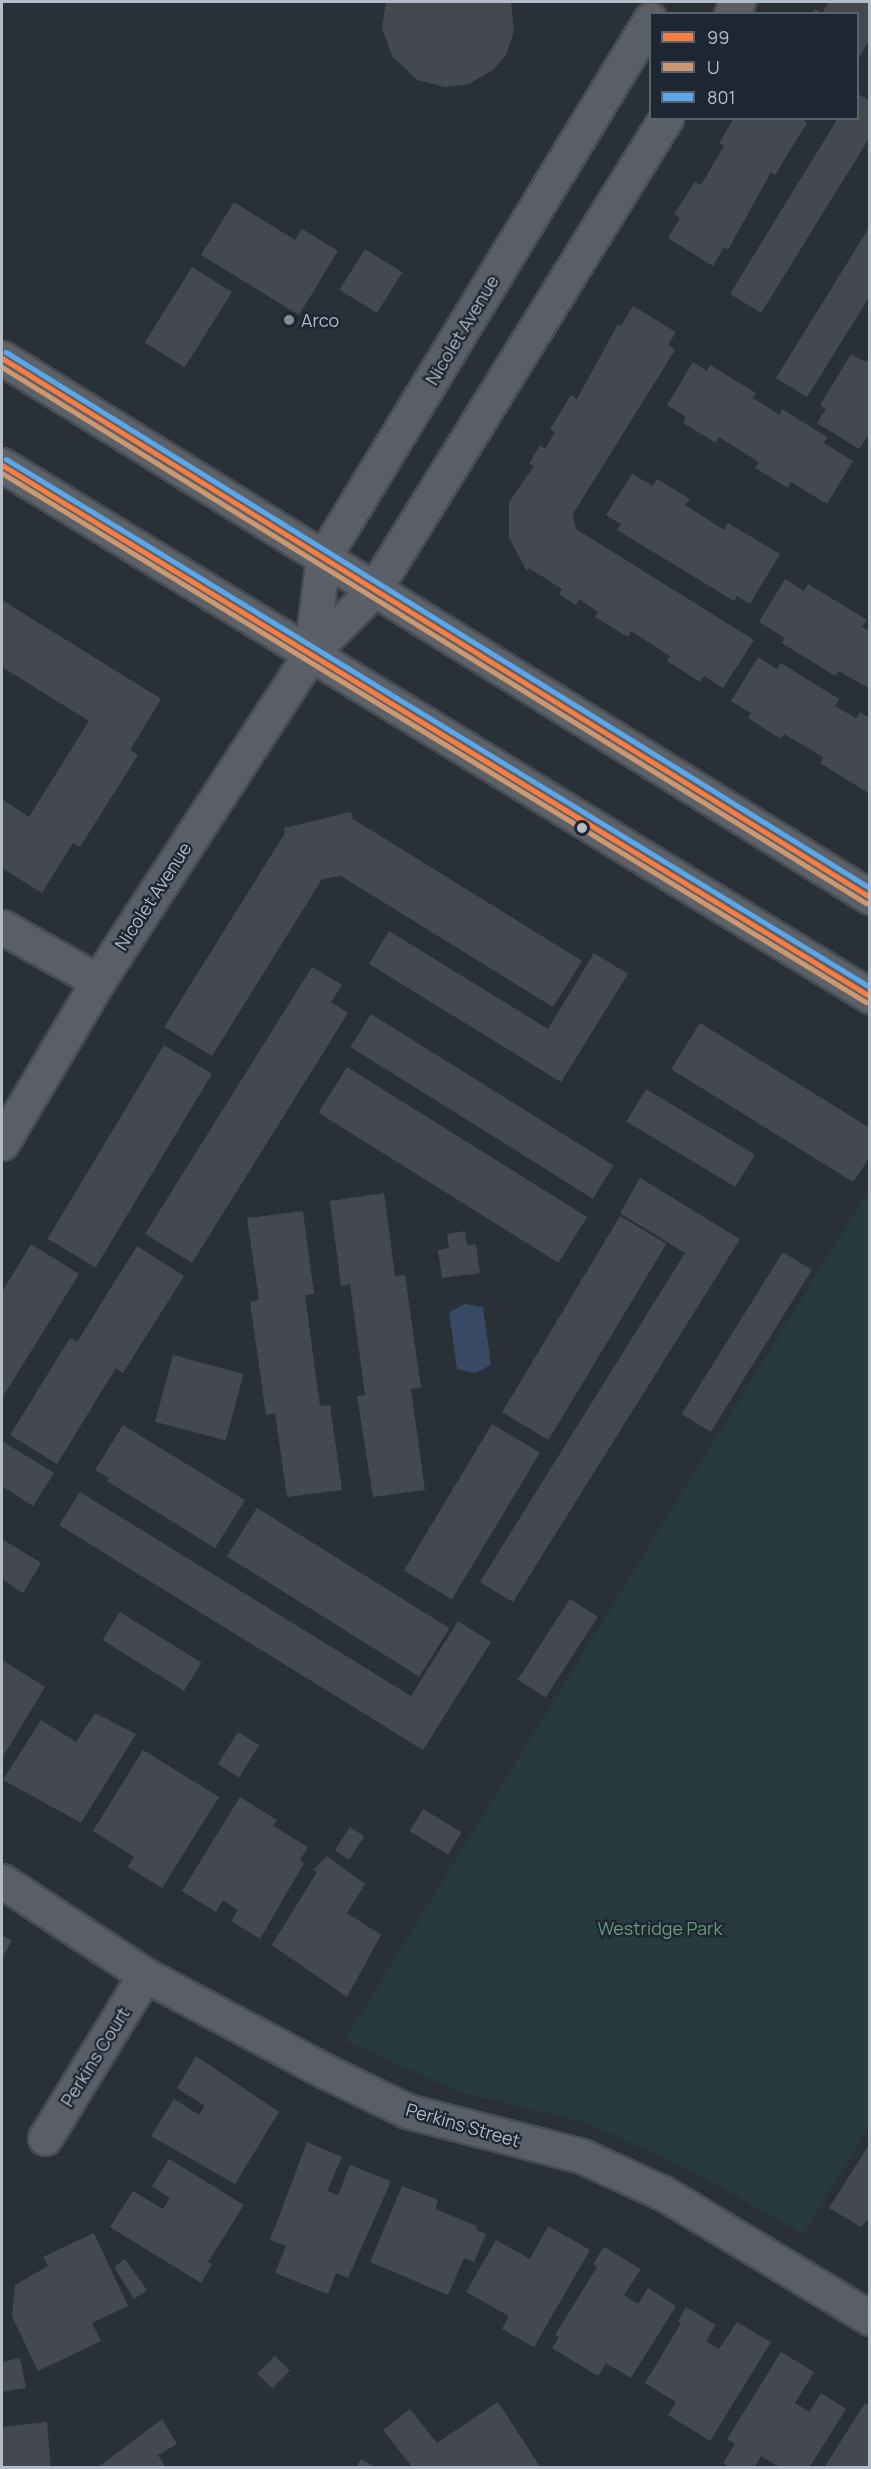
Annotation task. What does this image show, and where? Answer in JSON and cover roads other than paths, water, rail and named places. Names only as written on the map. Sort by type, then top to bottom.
[{"type":"main road","points":[[2,358],[870,897]]},
{"type":"main road","points":[[2,465],[870,996]]},
{"type":"street","name":"Nicolet Avenue","points":[[311,654],[323,558],[649,23]]},
{"type":"street","name":"Nicolet Avenue","points":[[2,1143],[98,981],[311,654],[374,590],[665,120]]},
{"type":"street","points":[[2,927],[98,981]]},
{"type":"street","name":"Perkins Street","points":[[2,1881],[145,1975],[407,2111],[582,2156],[663,2193],[870,2318]]},
{"type":"street","name":"Perkins Court","points":[[45,2138],[145,1975]]},
{"type":"water","points":[[465,1304],[483,1307],[491,1365],[475,1373],[457,1369],[449,1312]]},
{"type":"place","name":"Arco","points":[[289,320]]},
{"type":"park label","name":"Westridge Park","points":[[660,1928]]}]
